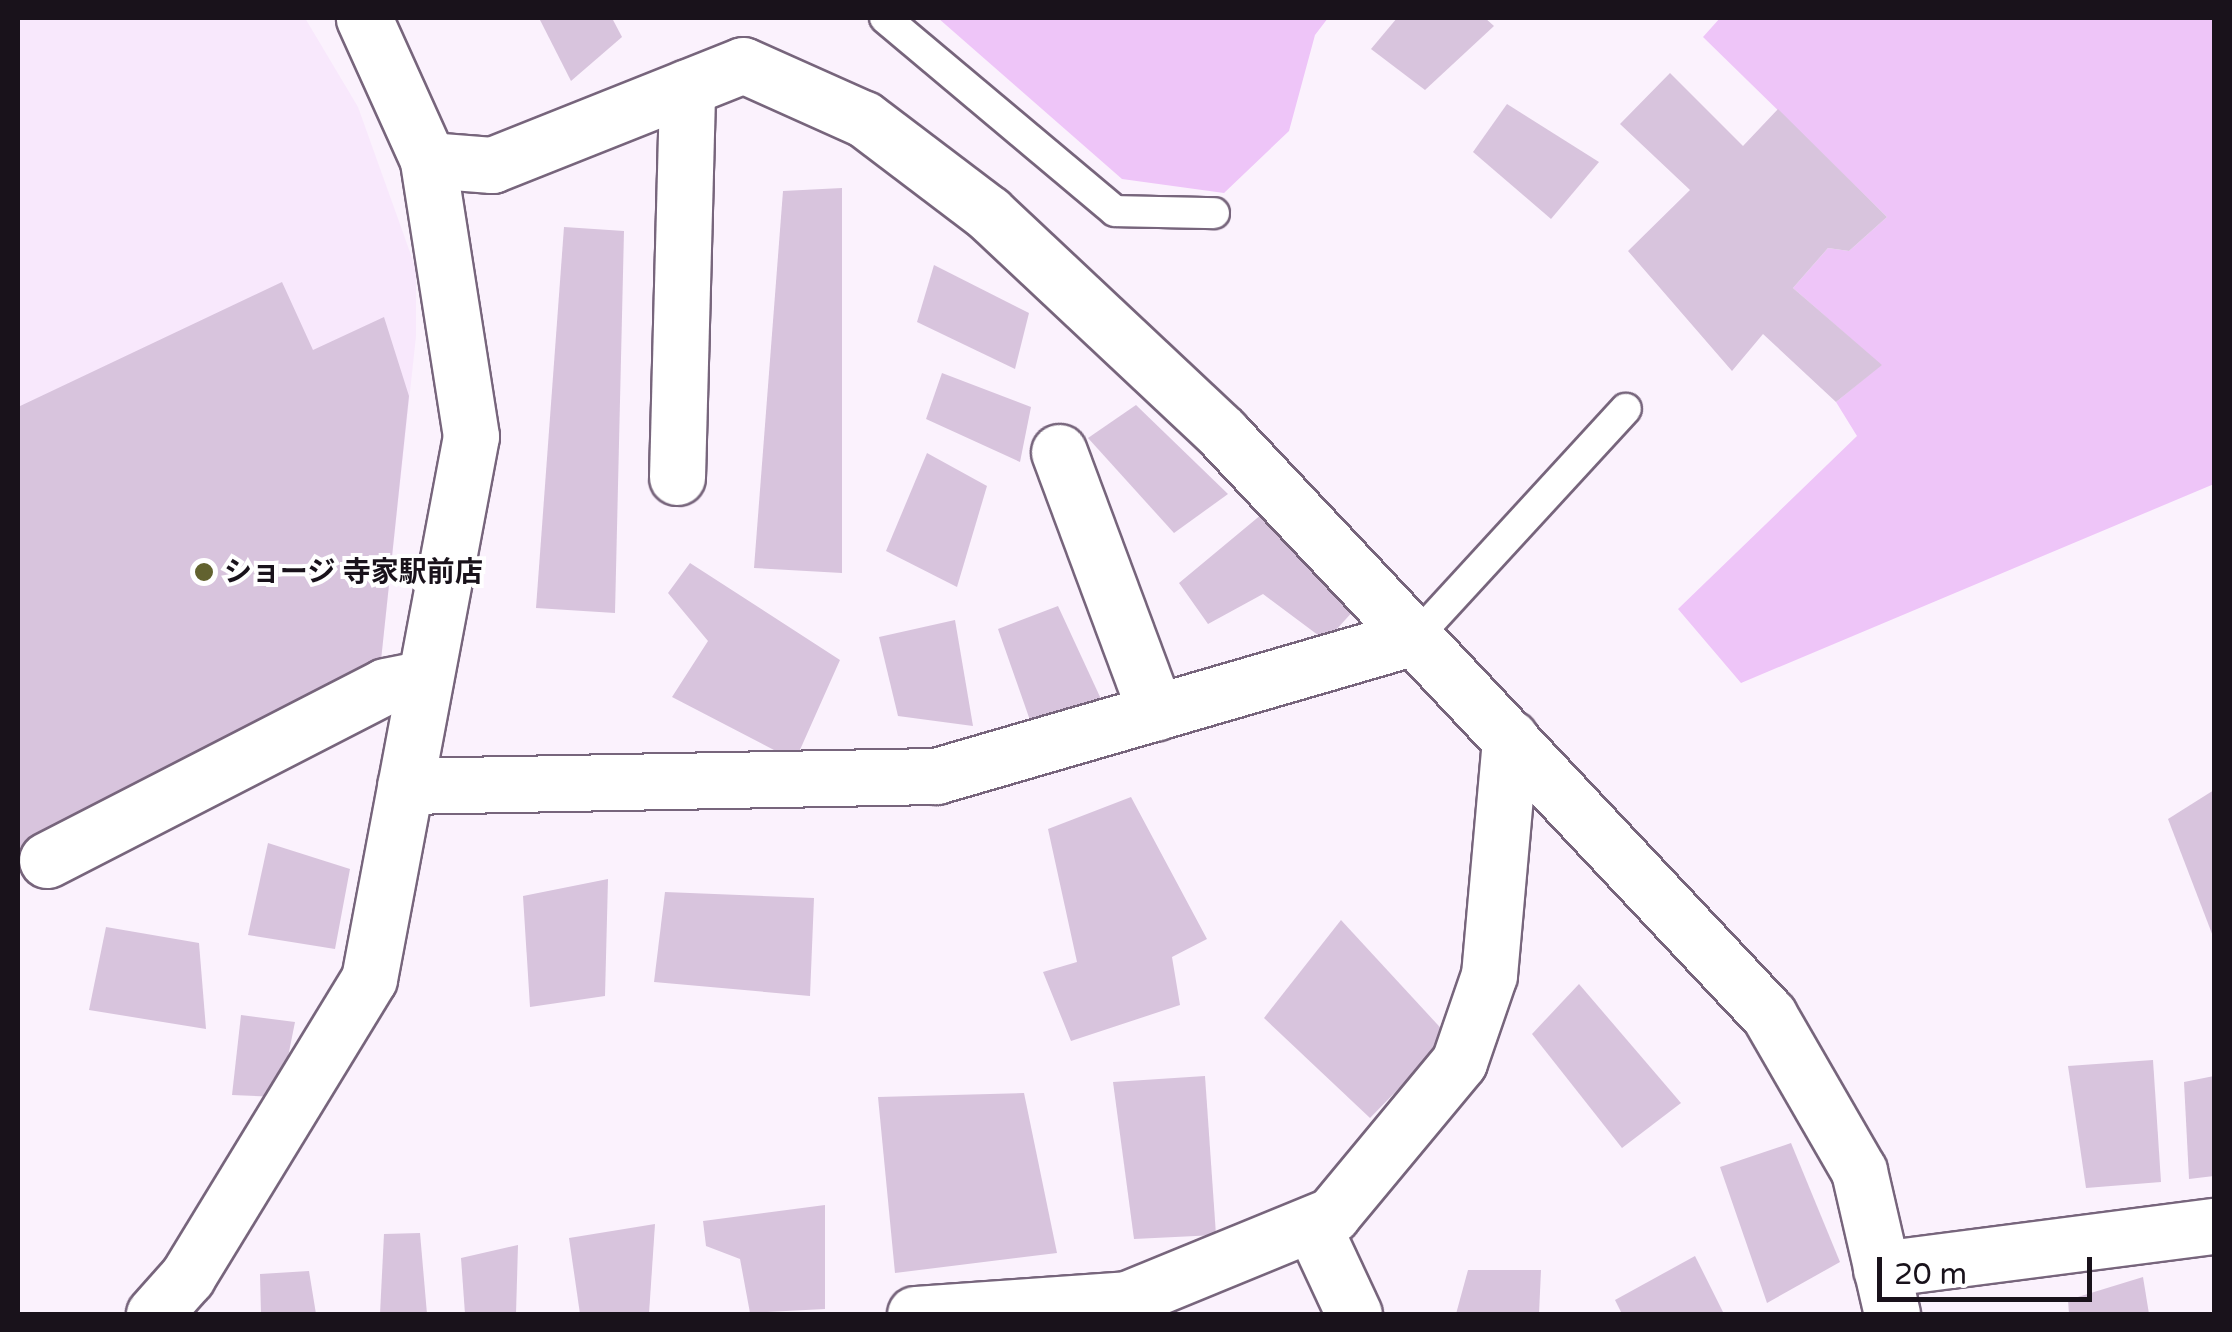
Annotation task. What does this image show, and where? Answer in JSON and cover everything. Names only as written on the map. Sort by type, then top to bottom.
[{"type":"street","points":[[154,1314],[187,1277],[369,979],[470,436],[428,160],[364,18]]},
{"type":"street","points":[[428,160],[492,164],[743,65],[864,118],[988,213],[1222,433],[1768,1015],[1859,1171],[1886,1292],[2214,1226]]},
{"type":"street","points":[[677,477],[687,87]]},
{"type":"street","points":[[1059,452],[1156,713]]},
{"type":"street","points":[[405,786],[936,776],[1416,637]]},
{"type":"street","points":[[47,860],[385,686],[425,678]]},
{"type":"street","points":[[915,1314],[1128,1299],[1332,1215],[1459,1062],[1489,975],[1510,738]]},
{"type":"street","points":[[1312,1224],[1354,1314]]},
{"type":"lane","points":[[885,18],[1114,210],[1214,213]]},
{"type":"lane","points":[[1416,637],[1626,410]]},
{"type":"shaded area","points":[[18,18],[305,18],[358,107],[416,269],[416,336],[379,679],[18,862]]},
{"type":"shaded area","points":[[938,18],[1328,18],[1315,35],[1289,131],[1224,193],[1122,179]]},
{"type":"shaded area","points":[[1720,18],[2214,18],[2214,484],[1741,683],[1678,609],[1857,436],[1836,402],[1881,365],[1793,288],[1828,248],[1849,251],[1887,217],[1703,37]]},
{"type":"building","points":[[539,18],[612,18],[622,37],[571,81]]},
{"type":"building","points":[[1397,18],[1485,18],[1494,26],[1425,90],[1371,49]]},
{"type":"building","points":[[1670,73],[1743,146],[1778,109],[1887,217],[1849,251],[1828,248],[1793,288],[1882,365],[1836,402],[1763,334],[1732,371],[1628,251],[1690,190],[1620,124]]},
{"type":"building","points":[[1507,104],[1599,162],[1551,219],[1473,152]]},
{"type":"building","points":[[842,188],[842,573],[754,568],[783,191]]},
{"type":"building","points":[[564,227],[624,231],[615,613],[536,608]]},
{"type":"building","points":[[934,265],[1029,313],[1015,369],[917,322]]},
{"type":"building","name":"ショージ 寺家駅前店","points":[[282,282],[313,350],[384,317],[409,396],[379,679],[18,862],[18,407]]},
{"type":"building","points":[[942,373],[1031,407],[1020,462],[926,419]]},
{"type":"building","points":[[1136,405],[1228,494],[1174,533],[1088,438]]},
{"type":"building","points":[[927,453],[987,486],[957,587],[886,551]]},
{"type":"building","points":[[1262,514],[1355,609],[1326,641],[1263,594],[1208,624],[1179,583]]},
{"type":"building","points":[[690,563],[840,660],[795,761],[672,697],[708,641],[668,593]]},
{"type":"building","points":[[1058,606],[1107,712],[1039,746],[998,629]]},
{"type":"building","points":[[955,620],[973,726],[898,716],[879,637]]},
{"type":"building","points":[[2214,790],[2214,939],[2168,819]]},
{"type":"building","points":[[1131,797],[1207,939],[1172,957],[1180,1005],[1071,1041],[1043,972],[1077,962],[1048,829]]},
{"type":"building","points":[[268,843],[350,869],[335,949],[248,935]]},
{"type":"building","points":[[608,879],[605,996],[530,1007],[523,896]]},
{"type":"building","points":[[665,892],[814,898],[810,996],[654,982]]},
{"type":"building","points":[[1341,920],[1449,1037],[1370,1118],[1264,1018]]},
{"type":"building","points":[[106,927],[199,943],[206,1029],[89,1010]]},
{"type":"building","points":[[1579,984],[1681,1103],[1622,1148],[1532,1034]]},
{"type":"building","points":[[241,1015],[295,1022],[280,1097],[232,1095]]},
{"type":"building","points":[[2153,1060],[2161,1182],[2086,1188],[2068,1066]]},
{"type":"building","points":[[1205,1076],[1216,1235],[1134,1239],[1113,1082]]},
{"type":"building","points":[[2214,1076],[2214,1176],[2189,1179],[2184,1082]]},
{"type":"building","points":[[1024,1093],[1057,1253],[895,1273],[878,1097]]},
{"type":"building","points":[[1791,1143],[1840,1262],[1767,1303],[1720,1167]]},
{"type":"building","points":[[825,1205],[825,1309],[750,1313],[740,1259],[706,1246],[703,1221]]},
{"type":"building","points":[[655,1224],[649,1314],[580,1314],[569,1238]]},
{"type":"building","points":[[420,1233],[427,1314],[380,1314],[384,1234]]},
{"type":"building","points":[[518,1245],[516,1314],[465,1314],[461,1258]]},
{"type":"building","points":[[1695,1256],[1724,1314],[1622,1314],[1615,1300]]},
{"type":"building","points":[[1468,1270],[1541,1270],[1539,1314],[1456,1314]]},
{"type":"building","points":[[309,1271],[316,1314],[261,1314],[260,1274]]},
{"type":"building","points":[[2143,1277],[2149,1314],[2069,1314],[2068,1300]]},
{"type":"place","name":"ショージ 寺家駅前店","points":[[204,572]]}]
